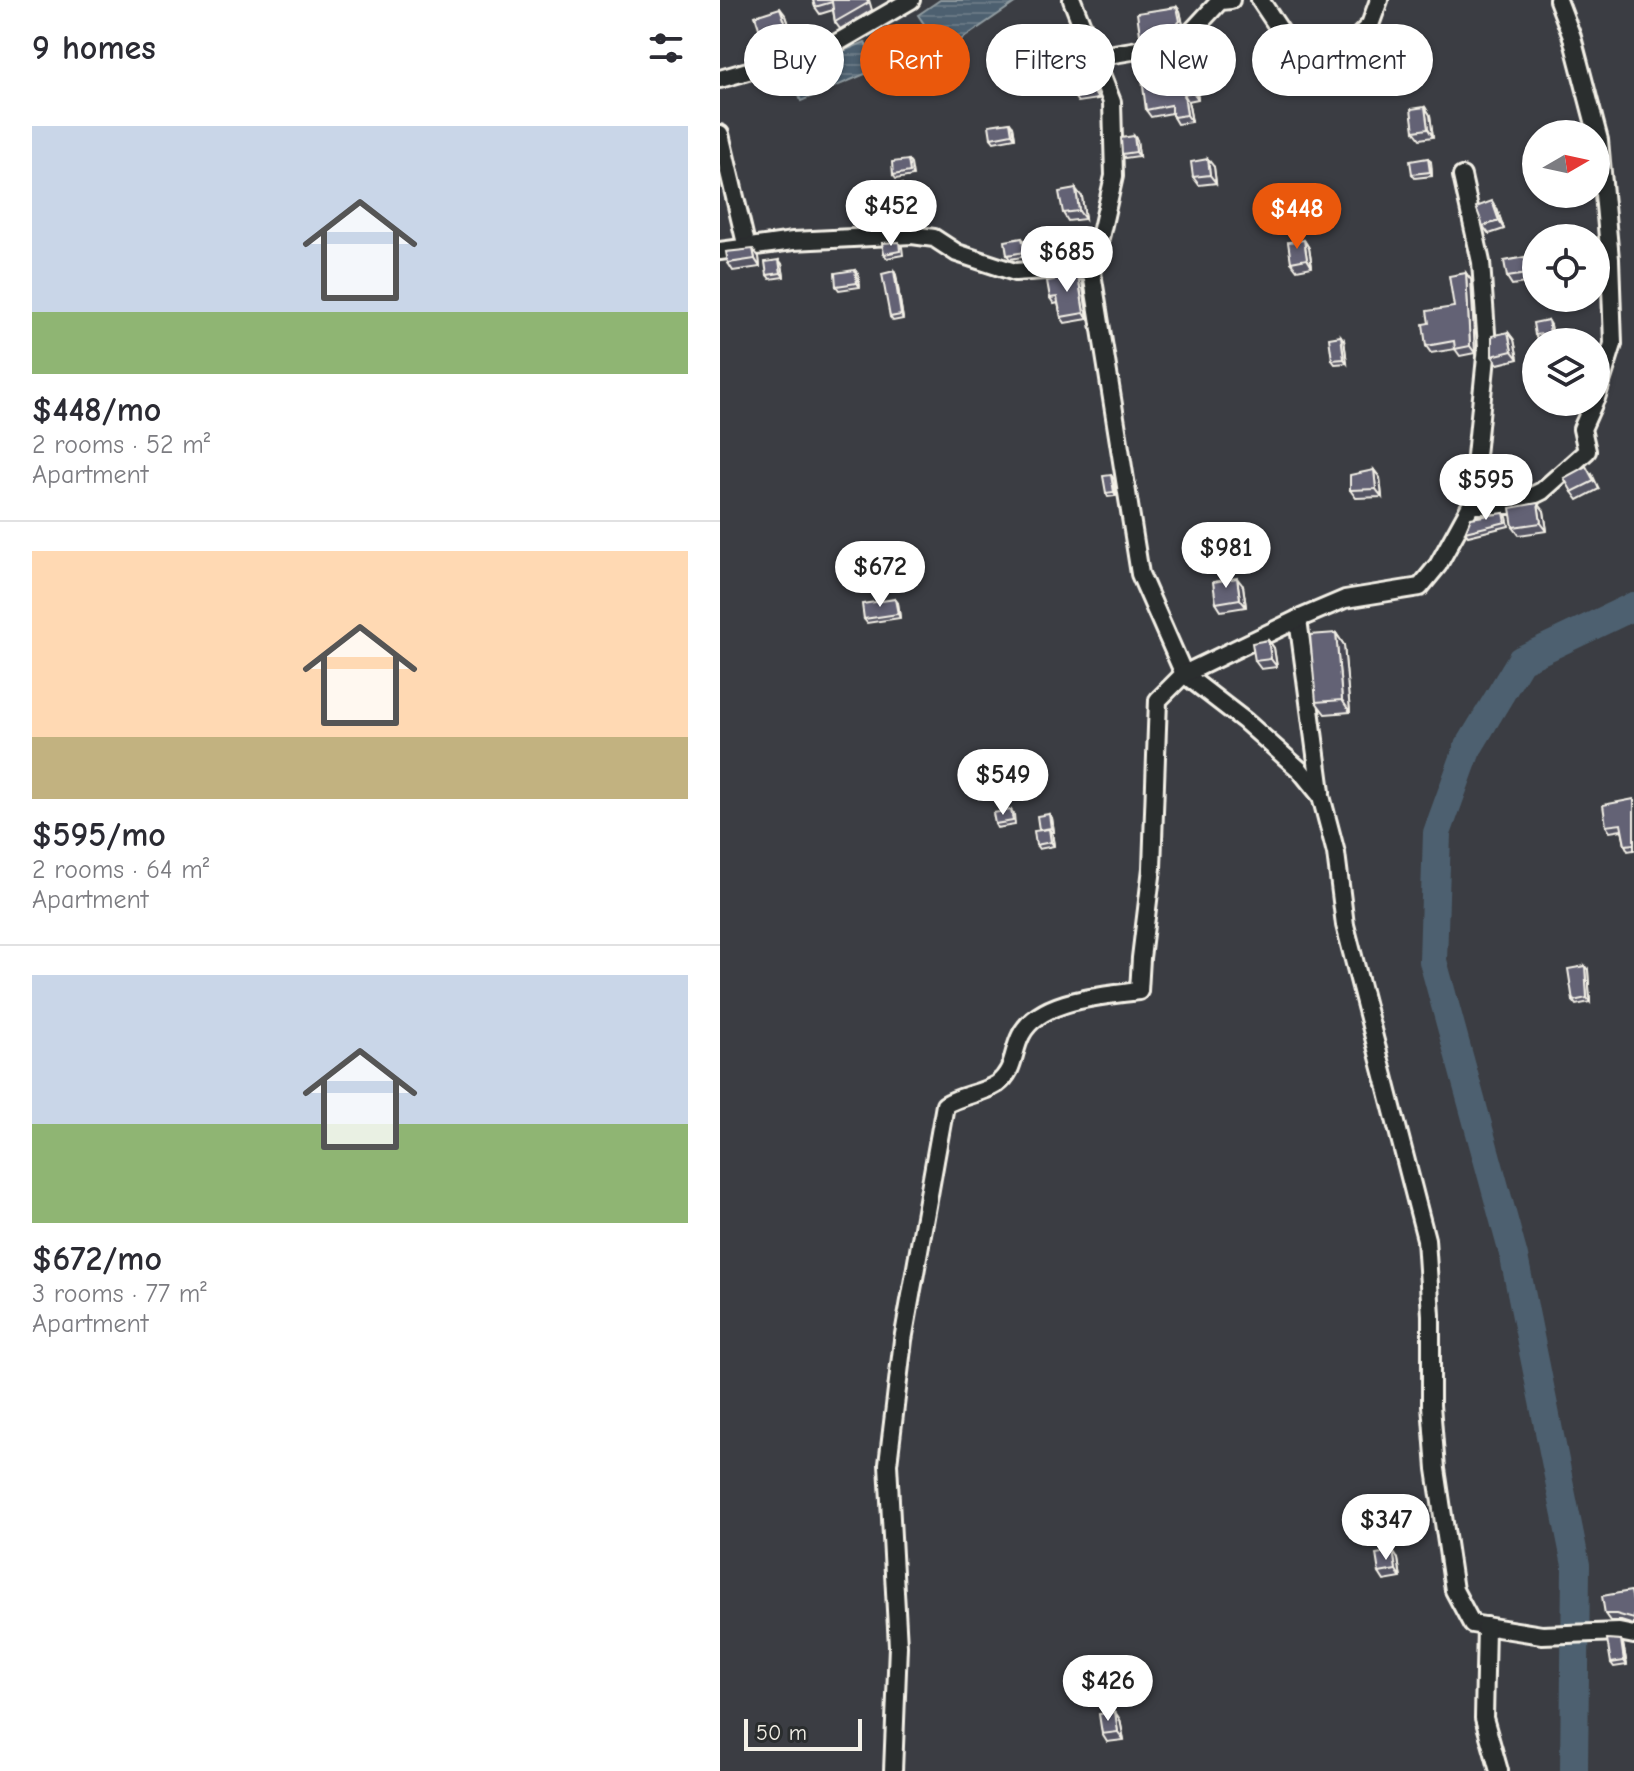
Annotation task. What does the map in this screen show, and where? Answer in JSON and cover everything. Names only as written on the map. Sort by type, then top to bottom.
[{"type":"street","points":[[720,79],[828,48],[911,0]]},
{"type":"street","points":[[1072,0],[1082,24]]},
{"type":"street","points":[[1115,54],[1181,43],[1220,1],[1231,0]]},
{"type":"street","points":[[1260,0],[1284,36],[1337,58],[1370,25],[1379,0]]},
{"type":"street","points":[[1558,0],[1572,37],[1599,140],[1610,259],[1613,344],[1610,353]]},
{"type":"street","points":[[1110,96],[1114,176],[1092,273],[1140,574],[1184,674],[1245,721],[1300,770],[1321,796]]},
{"type":"street","points":[[720,134],[747,248]]},
{"type":"street","points":[[893,1771],[898,1646],[888,1464],[903,1340],[945,1105],[998,1083],[1010,1071],[1020,1036],[1030,1022],[1044,1011],[1087,999],[1139,991],[1152,868],[1158,700],[1184,674],[1298,619],[1345,599],[1420,587],[1438,565],[1471,505],[1487,347],[1481,262],[1462,176]]},
{"type":"street","points":[[720,251],[793,241],[912,235],[934,238],[957,253],[1015,272],[1074,268],[1092,273]]},
{"type":"street","points":[[1471,505],[1514,505],[1542,491],[1587,451],[1582,429],[1588,416]]},
{"type":"street","points":[[1298,619],[1321,796],[1336,853],[1345,925],[1426,1239],[1436,1469],[1454,1590],[1472,1624],[1542,1635],[1627,1633]]},
{"type":"street","points":[[1486,1626],[1484,1718],[1499,1771]]},
{"type":"water","points":[[940,0],[1019,0],[970,34],[970,24],[924,24],[918,15]]},
{"type":"water","points":[[860,44],[860,76],[844,83],[844,51]]},
{"type":"building","points":[[813,0],[867,0],[868,3],[835,22],[832,2],[815,7]]},
{"type":"building","points":[[1177,7],[1180,21],[1177,24],[1139,24],[1137,13]]},
{"type":"building","points":[[780,8],[786,24],[758,24],[755,16]]},
{"type":"building","points":[[1144,96],[1184,96],[1187,115],[1173,117],[1171,105],[1146,110]]},
{"type":"building","points":[[1425,107],[1428,129],[1414,131],[1411,109]]},
{"type":"building","points":[[1010,122],[1012,134],[991,138],[989,125]]},
{"type":"building","points":[[1134,136],[1136,152],[1122,154],[1121,138]]},
{"type":"building","points":[[1428,158],[1430,172],[1412,174],[1410,161]]},
{"type":"building","points":[[1208,159],[1210,175],[1193,177],[1191,162]]},
{"type":"building","points":[[908,160],[910,172],[893,175],[892,162]]},
{"type":"building","points":[[902,184],[904,201],[874,205],[871,189]]},
{"type":"building","points":[[1076,189],[1079,211],[1063,213],[1059,192]]},
{"type":"building","points":[[1492,201],[1499,221],[1483,226],[1476,207]]},
{"type":"building","points":[[1022,238],[1025,252],[1007,255],[1005,241]]},
{"type":"building","points":[[1304,240],[1307,259],[1291,262],[1288,242]]},
{"type":"building","points":[[899,242],[900,251],[884,254],[882,243]]},
{"type":"building","points":[[753,249],[755,259],[728,263],[726,252]]},
{"type":"building","points":[[1522,258],[1522,275],[1507,277],[1504,261]]},
{"type":"building","points":[[779,260],[781,273],[767,275],[765,262]]},
{"type":"building","points":[[855,270],[857,283],[836,286],[835,273]]},
{"type":"building","points":[[894,271],[901,315],[890,317],[882,274]]},
{"type":"building","points":[[1466,273],[1470,346],[1455,349],[1454,341],[1426,346],[1423,324],[1429,323],[1427,311],[1454,307],[1449,276]]},
{"type":"building","points":[[1053,274],[1078,276],[1084,313],[1061,317],[1057,297],[1050,298],[1047,281],[1054,280]]},
{"type":"building","points":[[1548,320],[1549,328],[1534,328],[1533,323]]},
{"type":"building","points":[[1508,332],[1512,351],[1492,356],[1492,336]]},
{"type":"building","points":[[1341,336],[1344,359],[1332,360],[1329,338]]},
{"type":"building","points":[[1586,466],[1594,481],[1572,492],[1564,478]]},
{"type":"building","points":[[1374,470],[1376,489],[1350,490],[1350,475]]},
{"type":"building","points":[[1111,475],[1114,492],[1106,493],[1103,476]]},
{"type":"building","points":[[1538,503],[1541,523],[1513,527],[1510,508]]},
{"type":"building","points":[[1504,513],[1506,522],[1465,532],[1471,518]]},
{"type":"building","points":[[1237,578],[1240,599],[1216,603],[1213,582]]},
{"type":"building","points":[[895,599],[898,614],[864,619],[862,604]]},
{"type":"building","points":[[1336,633],[1342,700],[1316,702],[1310,635]]},
{"type":"building","points":[[1268,640],[1271,659],[1255,661],[1252,643]]},
{"type":"building","points":[[1634,799],[1634,844],[1625,845],[1621,824],[1606,826],[1603,805]]},
{"type":"building","points":[[1011,810],[1013,821],[995,824],[993,813]]},
{"type":"building","points":[[1049,814],[1051,828],[1039,830],[1037,816]]},
{"type":"building","points":[[1049,829],[1051,842],[1036,845],[1034,831]]},
{"type":"building","points":[[1585,966],[1587,998],[1573,1001],[1568,969]]},
{"type":"building","points":[[1393,1551],[1396,1570],[1379,1573],[1376,1554]]},
{"type":"building","points":[[1631,1591],[1634,1619],[1605,1614],[1602,1596]]},
{"type":"building","points":[[1607,1639],[1621,1640],[1624,1661],[1611,1663]]},
{"type":"building","points":[[1115,1712],[1118,1732],[1102,1734],[1099,1714]]},
{"type":"waterway","points":[[1574,1771],[1576,1565],[1514,1257],[1433,961],[1437,833],[1467,750],[1521,660],[1634,606]]}]
